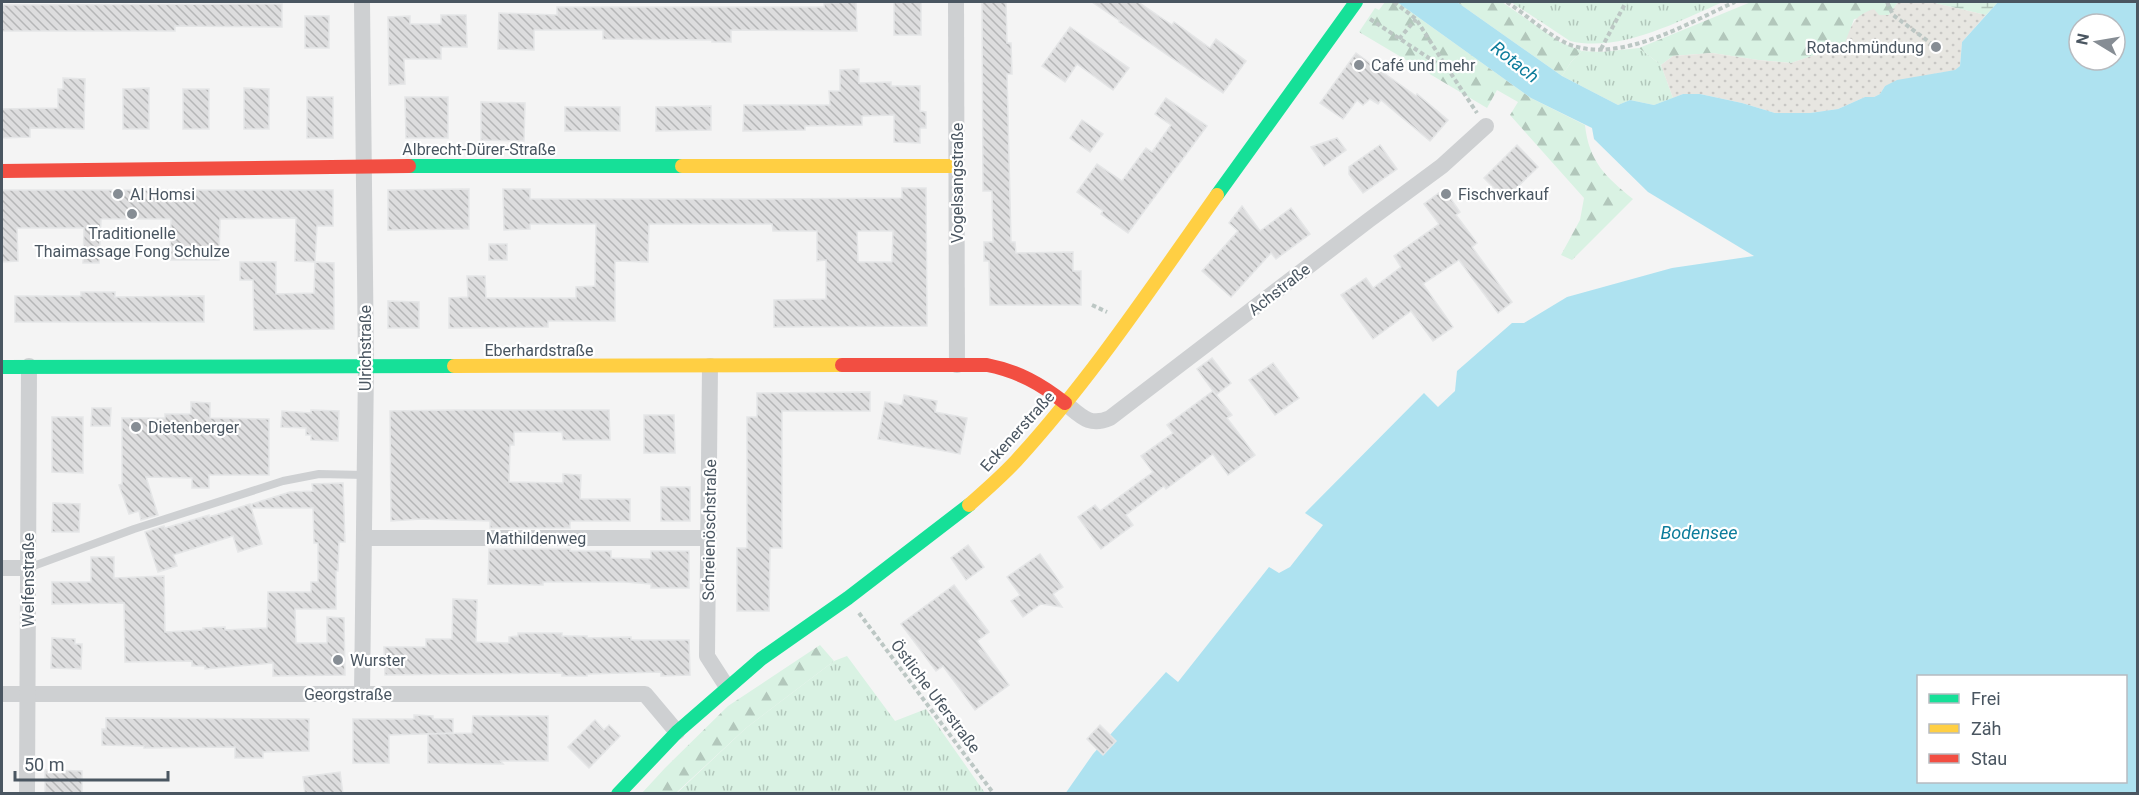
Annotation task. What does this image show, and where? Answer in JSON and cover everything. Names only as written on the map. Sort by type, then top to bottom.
[{"type":"street","name":"Ulrichstraße","points":[[362,2],[366,366],[362,694]]},
{"type":"street","name":"Vogelsangstraße","points":[[956,2],[957,365]]},
{"type":"street","name":"Eckenerstraße","points":[[618,794],[677,732],[727,687],[761,659],[848,598],[964,510],[1015,462],[1065,403],[1162,274],[1354,4]]},
{"type":"street","name":"Achstraße","points":[[1065,403],[1088,420],[1101,422],[1110,418],[1442,166],[1486,126]]},
{"type":"street","name":"Albrecht-Dürer-Straße","points":[[2,171],[363,166],[956,166]]},
{"type":"street","name":"Eberhardstraße","points":[[2,367],[987,365],[1021,373],[1037,381],[1065,403]]},
{"type":"street","name":"Welfenstraße","points":[[27,794],[29,366]]},
{"type":"street","name":"Schreienöschstraße","points":[[710,366],[707,656],[727,687]]},
{"type":"street","name":"Mathildenweg","points":[[364,538],[709,538]]},
{"type":"street","points":[[2,568],[28,568]]},
{"type":"street","name":"Georgstraße","points":[[2,694],[645,694],[677,732]]},
{"type":"lane","points":[[28,568],[283,481],[320,474],[365,475]]},
{"type":"path","points":[[1394,2],[1416,19],[1486,126]]},
{"type":"path","points":[[1507,2],[1569,44],[1600,49],[1628,46],[1652,39],[1735,2]]},
{"type":"path","points":[[1600,49],[1626,2]]},
{"type":"path","points":[[1887,2],[1893,15],[1936,47]]},
{"type":"path","points":[[1366,16],[1450,72]]},
{"type":"path","points":[[1399,39],[1416,19]]},
{"type":"path","points":[[1092,304],[1107,312]]},
{"type":"path","name":"Östliche Uferstraße","points":[[859,613],[994,794]]},
{"type":"green space","points":[[1385,2],[1397,2],[1531,98],[1585,125],[1590,149],[1600,168],[1633,199],[1572,260],[1561,255],[1580,220],[1584,198],[1510,115],[1518,102],[1497,90],[1487,108],[1359,32],[1375,8],[1379,10]]},
{"type":"green space","points":[[1457,2],[1502,2],[1560,42],[1582,51],[1562,76]]},
{"type":"green space","points":[[1511,2],[1723,2],[1649,33],[1609,43],[1589,44],[1570,41]]},
{"type":"green space","points":[[1751,2],[1898,2],[1889,15],[1854,19],[1845,45],[1791,63],[1712,53],[1673,56],[1661,65],[1639,48]]},
{"type":"green space","points":[[1930,2],[1998,2],[1986,15]]},
{"type":"green space","points":[[1639,48],[1661,65],[1673,98],[1654,105],[1630,100],[1618,105],[1562,76],[1582,51],[1601,52]]},
{"type":"green space","points":[[820,645],[834,661],[746,728],[676,793],[642,793],[728,706]]},
{"type":"green space","points":[[847,656],[895,721],[926,709],[985,793],[676,794],[746,728],[834,661]]},
{"type":"sand","points":[[1898,2],[1930,2],[1986,15],[1962,42],[1960,66],[1955,71],[1885,86],[1880,94],[1874,97],[1865,97],[1838,109],[1810,113],[1775,113],[1700,94],[1683,94],[1673,98],[1661,65],[1673,56],[1712,53],[1791,63],[1844,45],[1857,18],[1874,9],[1879,15],[1889,15]]},
{"type":"water","name":"Bodensee","points":[[1397,2],[1457,2],[1562,76],[1618,105],[1630,100],[1654,105],[1683,94],[1700,94],[1775,113],[1810,113],[1838,109],[1865,97],[1874,97],[1880,94],[1885,86],[1897,80],[1955,70],[1960,66],[1962,42],[1998,2],[2137,2],[2137,793],[1065,794],[1093,754],[1166,672],[1178,682],[1269,567],[1279,573],[1290,567],[1323,525],[1305,513],[1424,393],[1438,407],[1455,391],[1457,371],[1512,323],[1524,323],[1567,297],[1672,268],[1754,256],[1648,192],[1594,139],[1592,128],[1531,98]]},
{"type":"building","points":[[856,2],[857,31],[731,30],[731,42],[712,42],[712,40],[603,39],[603,30],[534,30],[534,50],[498,49],[499,13],[557,15],[557,7],[824,7],[824,3]]},
{"type":"building","points":[[894,2],[921,2],[921,35],[894,35]]},
{"type":"building","points":[[982,2],[1006,2],[1007,43],[1011,43],[1012,74],[1007,74],[1011,242],[1015,242],[1016,253],[1073,252],[1073,271],[1081,271],[1081,305],[990,305],[989,261],[984,261],[984,242],[993,242],[992,191],[983,191]]},
{"type":"building","points":[[1092,2],[1138,2],[1172,25],[1174,22],[1210,48],[1216,39],[1246,61],[1223,93]]},
{"type":"building","points":[[282,4],[282,27],[175,26],[175,31],[2,31],[2,5]]},
{"type":"building","points":[[441,15],[466,15],[467,47],[441,47],[441,59],[404,59],[405,84],[389,85],[388,17],[410,16],[410,24],[441,24]]},
{"type":"building","points":[[305,16],[329,16],[329,48],[305,48]]},
{"type":"building","points":[[1070,27],[1129,68],[1113,90],[1077,64],[1065,82],[1042,66]]},
{"type":"building","points":[[1356,53],[1416,96],[1417,94],[1448,120],[1430,141],[1381,100],[1378,104],[1370,99],[1363,105],[1357,100],[1343,119],[1320,103]]},
{"type":"building","points":[[859,69],[859,83],[891,82],[891,86],[920,86],[920,111],[926,112],[926,128],[920,128],[920,143],[894,142],[894,115],[862,116],[862,125],[805,126],[805,130],[743,131],[744,105],[830,105],[829,91],[840,91],[840,70]]},
{"type":"building","points":[[63,78],[85,79],[84,129],[30,128],[30,137],[2,138],[2,109],[58,108],[58,89],[63,89]]},
{"type":"building","points":[[149,88],[149,129],[123,129],[123,89]]},
{"type":"building","points":[[244,88],[269,89],[269,129],[244,129]]},
{"type":"building","points":[[183,89],[209,89],[209,129],[183,129]]},
{"type":"building","points":[[307,97],[333,97],[333,138],[307,138]]},
{"type":"building","points":[[405,97],[448,97],[448,138],[406,138]]},
{"type":"building","points":[[1166,98],[1207,126],[1128,233],[1101,214],[1103,211],[1077,192],[1097,164],[1122,181],[1146,148],[1152,152],[1171,125],[1155,114]]},
{"type":"building","points":[[481,102],[525,103],[524,141],[481,140]]},
{"type":"building","points":[[711,106],[711,130],[656,131],[656,107]]},
{"type":"building","points":[[565,107],[620,107],[620,131],[565,131]]},
{"type":"building","points":[[1082,120],[1103,134],[1090,152],[1070,138]]},
{"type":"building","points":[[1337,138],[1346,150],[1324,166],[1311,147]]},
{"type":"building","points":[[1380,145],[1397,169],[1363,193],[1349,174],[1349,167]]},
{"type":"building","points":[[1517,145],[1538,167],[1505,199],[1484,178]]},
{"type":"building","points":[[902,188],[926,188],[927,326],[774,327],[774,300],[826,299],[826,260],[817,261],[817,231],[773,231],[772,224],[649,224],[648,262],[615,261],[615,321],[548,321],[548,327],[449,328],[449,298],[468,297],[467,276],[485,276],[486,298],[576,298],[576,287],[595,286],[596,224],[530,224],[530,229],[504,230],[503,189],[530,189],[530,199],[902,198]],"holes":[[[857,231],[893,231],[892,262],[858,262]]]},
{"type":"building","points":[[469,189],[469,229],[388,230],[388,190]]},
{"type":"building","points":[[1444,189],[1460,212],[1456,215],[1477,243],[1472,247],[1512,302],[1498,313],[1459,260],[1423,284],[1453,327],[1433,341],[1411,311],[1373,339],[1341,295],[1366,278],[1373,288],[1401,267],[1394,256],[1439,224],[1424,204]]},
{"type":"building","points":[[2,190],[333,190],[333,226],[317,226],[315,262],[295,261],[296,218],[220,219],[219,260],[170,260],[171,219],[101,219],[99,263],[83,263],[84,228],[17,228],[18,261],[2,262]]},
{"type":"building","points":[[1242,206],[1260,231],[1291,208],[1310,234],[1276,259],[1271,253],[1231,297],[1202,271],[1238,231],[1229,223]]},
{"type":"building","points":[[489,244],[507,244],[507,260],[489,260]]},
{"type":"building","points":[[240,262],[276,262],[276,294],[314,293],[315,262],[334,263],[334,329],[254,330],[253,280],[240,280]]},
{"type":"building","points":[[81,292],[115,292],[115,297],[204,296],[204,322],[15,322],[15,296],[81,296]]},
{"type":"building","points":[[388,301],[419,302],[419,328],[388,328]]},
{"type":"building","points":[[1212,358],[1231,383],[1216,395],[1197,369]]},
{"type":"building","points":[[1273,363],[1299,398],[1275,415],[1249,380]]},
{"type":"building","points":[[1213,391],[1232,415],[1227,418],[1255,455],[1228,475],[1213,454],[1166,489],[1164,486],[1126,515],[1133,525],[1101,549],[1078,517],[1095,505],[1100,511],[1153,472],[1141,456],[1173,433],[1167,425]]},
{"type":"building","points":[[870,392],[870,411],[782,411],[782,548],[770,548],[769,611],[737,611],[737,548],[747,548],[747,417],[757,417],[757,393]]},
{"type":"building","points":[[904,395],[937,401],[935,412],[967,418],[960,454],[878,439],[885,402],[902,405]]},
{"type":"building","points":[[191,402],[210,403],[210,418],[269,419],[269,475],[209,475],[209,488],[192,488],[192,478],[146,477],[158,515],[141,520],[139,511],[129,514],[119,485],[122,484],[122,418],[165,418],[165,414],[191,414]]},
{"type":"building","points":[[92,408],[111,408],[110,426],[91,426]]},
{"type":"building","points":[[311,410],[339,411],[338,441],[311,440],[311,435],[306,435],[306,428],[281,427],[282,411],[311,413]]},
{"type":"building","points":[[609,410],[610,440],[563,440],[562,432],[514,432],[514,445],[510,445],[509,482],[563,483],[563,474],[581,475],[580,499],[630,499],[630,521],[570,521],[570,528],[490,528],[490,521],[421,519],[391,521],[390,411]]},
{"type":"building","points":[[644,415],[674,415],[675,453],[644,453]]},
{"type":"building","points":[[52,417],[83,417],[83,473],[52,472]]},
{"type":"building","points":[[343,483],[345,542],[339,542],[336,609],[295,609],[296,643],[327,643],[327,617],[344,618],[345,675],[273,676],[273,663],[205,669],[205,666],[192,666],[192,661],[125,662],[124,603],[52,604],[52,582],[91,582],[91,557],[114,557],[114,578],[164,576],[165,632],[225,627],[225,630],[267,628],[268,592],[311,592],[311,582],[318,582],[318,543],[314,543],[313,508],[252,508],[252,504],[290,492],[313,491],[312,484]]},
{"type":"building","points":[[661,487],[690,487],[690,521],[661,521]]},
{"type":"building","points":[[53,503],[80,504],[79,532],[52,532]]},
{"type":"building","points":[[250,504],[262,544],[238,552],[233,536],[173,555],[177,566],[158,572],[145,532],[209,515],[209,517]]},
{"type":"building","points":[[968,545],[984,567],[966,580],[951,558]]},
{"type":"building","points":[[489,549],[611,551],[611,558],[651,559],[651,551],[689,551],[689,588],[651,588],[651,584],[625,582],[543,582],[543,585],[488,584]]},
{"type":"building","points":[[1040,554],[1063,587],[1053,594],[1062,607],[1041,604],[1023,617],[1011,601],[1020,595],[1007,577]]},
{"type":"building","points":[[954,585],[989,632],[977,641],[1009,685],[975,710],[943,666],[936,671],[901,624]]},
{"type":"building","points":[[453,599],[477,600],[476,642],[509,643],[509,637],[518,636],[518,633],[562,633],[562,636],[587,636],[587,638],[631,637],[631,640],[689,640],[690,675],[661,676],[661,672],[587,674],[587,676],[562,676],[562,673],[385,675],[384,647],[426,647],[426,639],[452,639]]},
{"type":"building","points":[[52,638],[75,639],[75,644],[82,644],[81,669],[51,668]]},
{"type":"building","points":[[414,715],[433,716],[433,719],[453,719],[453,733],[389,735],[389,763],[353,763],[353,719],[414,719]]},
{"type":"building","points":[[473,716],[548,716],[548,761],[500,761],[503,764],[428,763],[428,734],[472,733]]},
{"type":"building","points":[[106,718],[309,719],[309,751],[263,752],[263,758],[235,758],[235,747],[144,748],[144,746],[102,745],[102,729],[106,729]]},
{"type":"building","points":[[595,720],[604,730],[609,725],[620,736],[589,768],[568,747]]},
{"type":"building","points":[[1100,725],[1116,741],[1103,755],[1087,739]]},
{"type":"building","points":[[45,770],[82,771],[82,794],[45,794]]},
{"type":"building","points":[[340,772],[343,794],[305,794],[303,777]]},
{"type":"traffic: fast","points":[[1217,195],[1356,2]]},
{"type":"traffic: fast","points":[[409,166],[682,166]]},
{"type":"traffic: fast","points":[[2,367],[454,366]]},
{"type":"traffic: fast","points":[[618,794],[677,732],[761,659],[848,598],[969,505]]},
{"type":"traffic: slow","points":[[682,166],[956,166]]},
{"type":"traffic: slow","points":[[969,505],[1016,461],[1070,398],[1121,331],[1217,195]]},
{"type":"traffic: slow","points":[[454,366],[842,365]]},
{"type":"traffic: jam","points":[[2,171],[409,166]]},
{"type":"traffic: jam","points":[[842,365],[987,365],[1029,379],[1065,403]]},
{"type":"place","name":"Rotachmündung","points":[[1936,47]]},
{"type":"place","name":"Café und mehr","points":[[1359,65]]},
{"type":"place","name":"Al Homsi","points":[[118,194]]},
{"type":"place","name":"Fischverkauf","points":[[1446,194]]},
{"type":"place","name":"Traditionelle Thaimassage Fong Schulze","points":[[132,214]]},
{"type":"place","name":"Dietenberger","points":[[136,427]]},
{"type":"place","name":"Wurster","points":[[338,660]]},
{"type":"water label","name":"Rotach","points":[[1515,62]]}]
